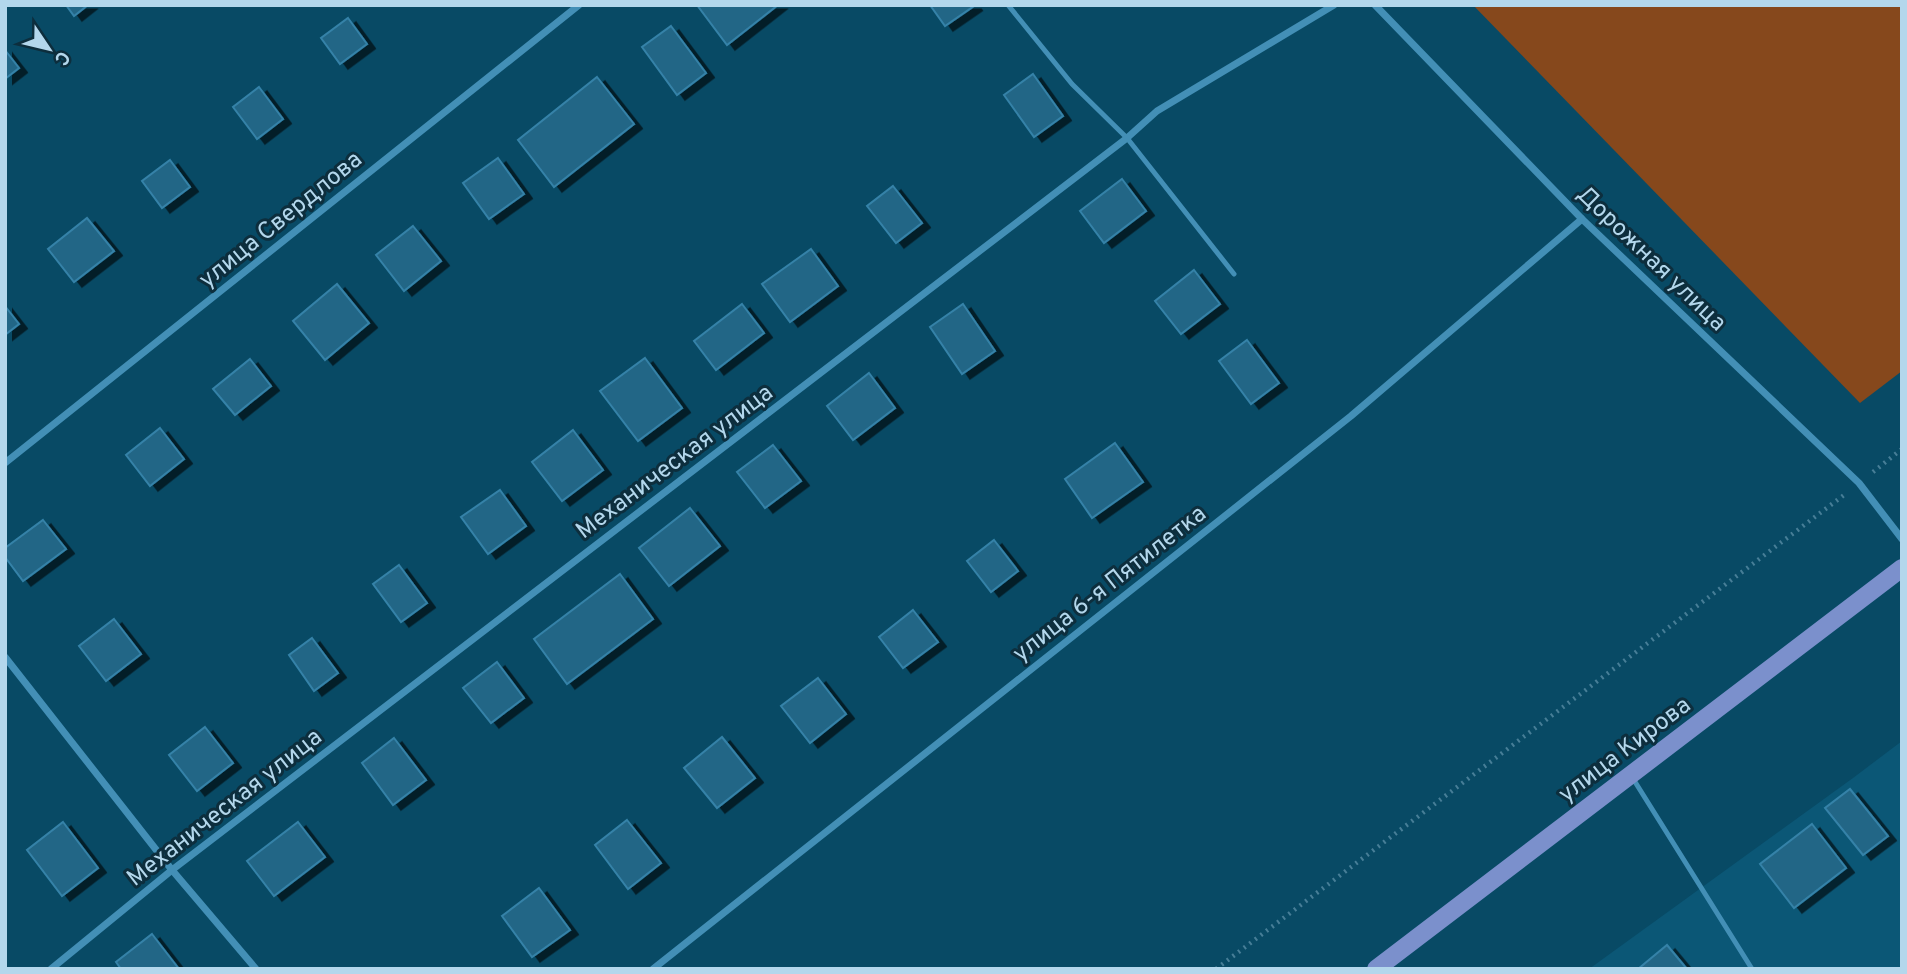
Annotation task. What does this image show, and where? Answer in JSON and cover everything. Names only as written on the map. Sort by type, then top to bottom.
[{"type":"main road","name":"улица Кирова","points":[[1376,969],[1902,568]]},
{"type":"street","name":"улица Свердлова","points":[[5,463],[579,5]]},
{"type":"street","name":"Механическая улица","points":[[51,969],[172,870],[1127,138],[1157,111],[1334,5]]},
{"type":"street","name":"Дорожная улица","points":[[1375,5],[1582,219],[1859,483],[1902,539]]},
{"type":"street","name":"улица 6-я Пятилетка","points":[[653,969],[1351,416],[1582,219]]},
{"type":"street","points":[[5,657],[172,870],[256,969]]},
{"type":"lane","points":[[1008,5],[1072,84],[1127,138],[1234,274]]},
{"type":"lane","points":[[1631,775],[1752,969]]},
{"type":"path","points":[[1216,969],[1902,449]]},
{"type":"shaded area","points":[[1473,5],[1902,5],[1902,371],[1860,403]]},
{"type":"shaded area","points":[[1902,741],[1902,969],[1589,969],[1853,778]]},
{"type":"building","points":[[66,5],[88,5],[74,16]]},
{"type":"building","points":[[697,5],[778,5],[727,45]]},
{"type":"building","points":[[930,5],[973,5],[974,6],[945,26]]},
{"type":"building","points":[[348,18],[367,44],[340,64],[321,38]]},
{"type":"building","points":[[671,26],[706,73],[677,95],[642,47]]},
{"type":"building","points":[[5,50],[19,68],[5,79]]},
{"type":"building","points":[[1033,74],[1063,116],[1034,137],[1004,95]]},
{"type":"building","points":[[597,77],[634,124],[554,187],[518,140]]},
{"type":"building","points":[[259,87],[283,119],[257,139],[233,107]]},
{"type":"building","points":[[498,158],[524,194],[489,219],[463,183]]},
{"type":"building","points":[[170,160],[190,187],[162,208],[142,181]]},
{"type":"building","points":[[1122,179],[1146,211],[1104,243],[1080,211]]},
{"type":"building","points":[[893,186],[922,223],[896,243],[867,206]]},
{"type":"building","points":[[87,218],[114,251],[74,282],[48,249]]},
{"type":"building","points":[[413,226],[441,261],[404,291],[376,255]]},
{"type":"building","points":[[811,249],[838,286],[790,322],[762,284]]},
{"type":"building","points":[[1194,270],[1220,304],[1181,334],[1155,301]]},
{"type":"building","points":[[337,284],[369,323],[325,360],[293,321]]},
{"type":"building","points":[[742,304],[764,333],[716,370],[694,341]]},
{"type":"building","points":[[963,304],[995,351],[962,374],[930,327]]},
{"type":"building","points":[[5,306],[19,324],[5,335]]},
{"type":"building","points":[[1247,340],[1279,383],[1251,404],[1219,361]]},
{"type":"building","points":[[645,358],[682,408],[638,441],[600,391]]},
{"type":"building","points":[[250,359],[271,386],[235,415],[213,389]]},
{"type":"building","points":[[869,373],[895,408],[853,440],[827,406]]},
{"type":"building","points":[[160,428],[184,459],[150,486],[126,455]]},
{"type":"building","points":[[573,430],[603,470],[562,501],[532,462]]},
{"type":"building","points":[[1115,443],[1143,482],[1092,518],[1065,479]]},
{"type":"building","points":[[773,445],[801,481],[765,508],[737,472]]},
{"type":"building","points":[[500,490],[526,526],[488,554],[461,517]]},
{"type":"building","points":[[690,508],[720,546],[669,586],[639,548]]},
{"type":"building","points":[[43,520],[66,549],[23,581],[5,557],[5,548]]},
{"type":"building","points":[[994,540],[1018,571],[991,592],[967,561]]},
{"type":"building","points":[[399,565],[427,603],[401,622],[373,584]]},
{"type":"building","points":[[620,574],[653,619],[567,684],[534,639]]},
{"type":"building","points":[[913,610],[938,642],[903,668],[879,637]]},
{"type":"building","points":[[114,619],[141,654],[106,681],[79,646]]},
{"type":"building","points":[[312,638],[338,673],[314,691],[289,655]]},
{"type":"building","points":[[497,662],[524,698],[491,723],[463,688]]},
{"type":"building","points":[[818,678],[846,714],[810,743],[781,706]]},
{"type":"building","points":[[205,727],[233,763],[197,791],[169,755]]},
{"type":"building","points":[[722,737],[755,778],[717,808],[684,768]]},
{"type":"building","points":[[394,738],[426,780],[393,805],[362,763]]},
{"type":"building","points":[[1850,789],[1888,836],[1863,855],[1825,808]]},
{"type":"building","points":[[627,820],[661,863],[628,889],[595,845]]},
{"type":"building","points":[[63,822],[98,868],[62,896],[27,850]]},
{"type":"building","points":[[298,822],[325,857],[274,896],[247,861]]},
{"type":"building","points":[[1812,824],[1846,868],[1794,908],[1760,864]]},
{"type":"building","points":[[539,888],[570,930],[532,957],[502,916]]},
{"type":"building","points":[[152,934],[179,969],[121,969],[116,962]]},
{"type":"building","points":[[1667,945],[1687,969],[1638,969]]}]
